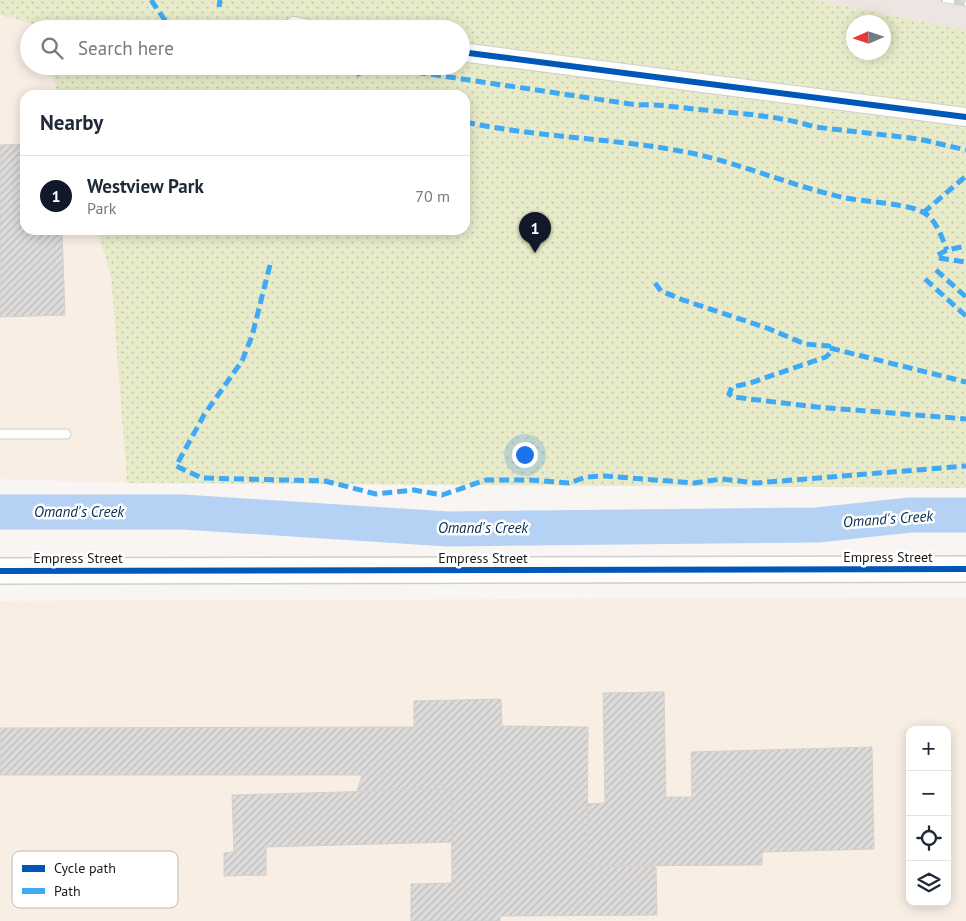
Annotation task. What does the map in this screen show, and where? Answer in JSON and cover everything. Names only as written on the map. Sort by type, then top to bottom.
[{"type":"street","points":[[470,53],[966,117]]},
{"type":"street","name":"Empress Street","points":[[0,571],[966,570]]},
{"type":"lane","points":[[0,434],[66,434]]},
{"type":"shaded area","points":[[814,0],[966,0],[966,30],[891,15]]},
{"type":"shaded area","points":[[0,15],[20,20],[20,75],[52,75],[57,90],[20,90],[20,235],[99,235],[111,276],[127,483],[0,479]]},
{"type":"shaded area","points":[[966,597],[966,921],[0,921],[0,601]]},
{"type":"green space","points":[[0,0],[814,0],[890,15],[846,15],[846,60],[891,60],[891,15],[966,30],[966,488],[127,483],[111,276],[99,235],[470,235],[470,90],[57,90],[52,75],[470,75],[470,20],[20,20],[0,15]]},
{"type":"building","points":[[20,144],[20,235],[62,235],[65,315],[0,317],[0,145]]},
{"type":"building","points":[[664,692],[666,797],[692,797],[691,752],[872,747],[874,849],[762,852],[762,865],[587,866],[588,804],[605,803],[603,693]]},
{"type":"building","points":[[501,699],[502,726],[588,727],[587,866],[656,867],[657,915],[500,916],[500,921],[411,921],[411,884],[452,883],[451,789],[357,791],[362,775],[0,775],[0,728],[414,727],[414,701]]},
{"type":"building","points":[[451,789],[453,842],[266,847],[266,875],[224,876],[224,853],[234,852],[232,795]]},
{"type":"waterway","name":"Omand's Creek","points":[[0,512],[183,512],[448,529],[817,525],[910,515],[966,515]]},
{"type":"railway","points":[[943,0],[966,4]]},
{"type":"marked path","points":[[151,0],[165,20]]},
{"type":"marked path","points":[[219,7],[220,0]]},
{"type":"marked path","points":[[435,75],[637,105],[666,106],[770,117],[815,127],[919,139],[966,150]]},
{"type":"marked path","points":[[470,123],[691,153],[841,197],[909,207],[919,210],[930,217],[939,230],[947,250]]},
{"type":"marked path","points":[[923,213],[966,176]]},
{"type":"marked path","points":[[938,255],[947,250],[966,246]]},
{"type":"marked path","points":[[939,258],[966,262]]},
{"type":"marked path","points":[[270,265],[252,336],[242,361],[204,415],[176,466],[202,478],[325,481],[376,494],[414,490],[442,495],[486,480],[530,480],[569,483],[586,477],[605,476],[694,483],[722,479],[756,483],[966,466]]},
{"type":"marked path","points":[[936,270],[966,297]]},
{"type":"marked path","points":[[925,279],[966,316]]},
{"type":"marked path","points":[[655,283],[661,291],[683,300],[767,328],[805,344],[829,346],[830,353],[826,357],[750,383],[732,387],[729,394],[733,397],[817,407],[966,419]]},
{"type":"marked path","points":[[830,348],[966,382]]},
{"type":"cycle path","points":[[470,53],[966,117]]},
{"type":"cycle path","points":[[0,571],[966,569]]},
{"type":"place","name":"Westview Park","points":[[535,253]]}]
